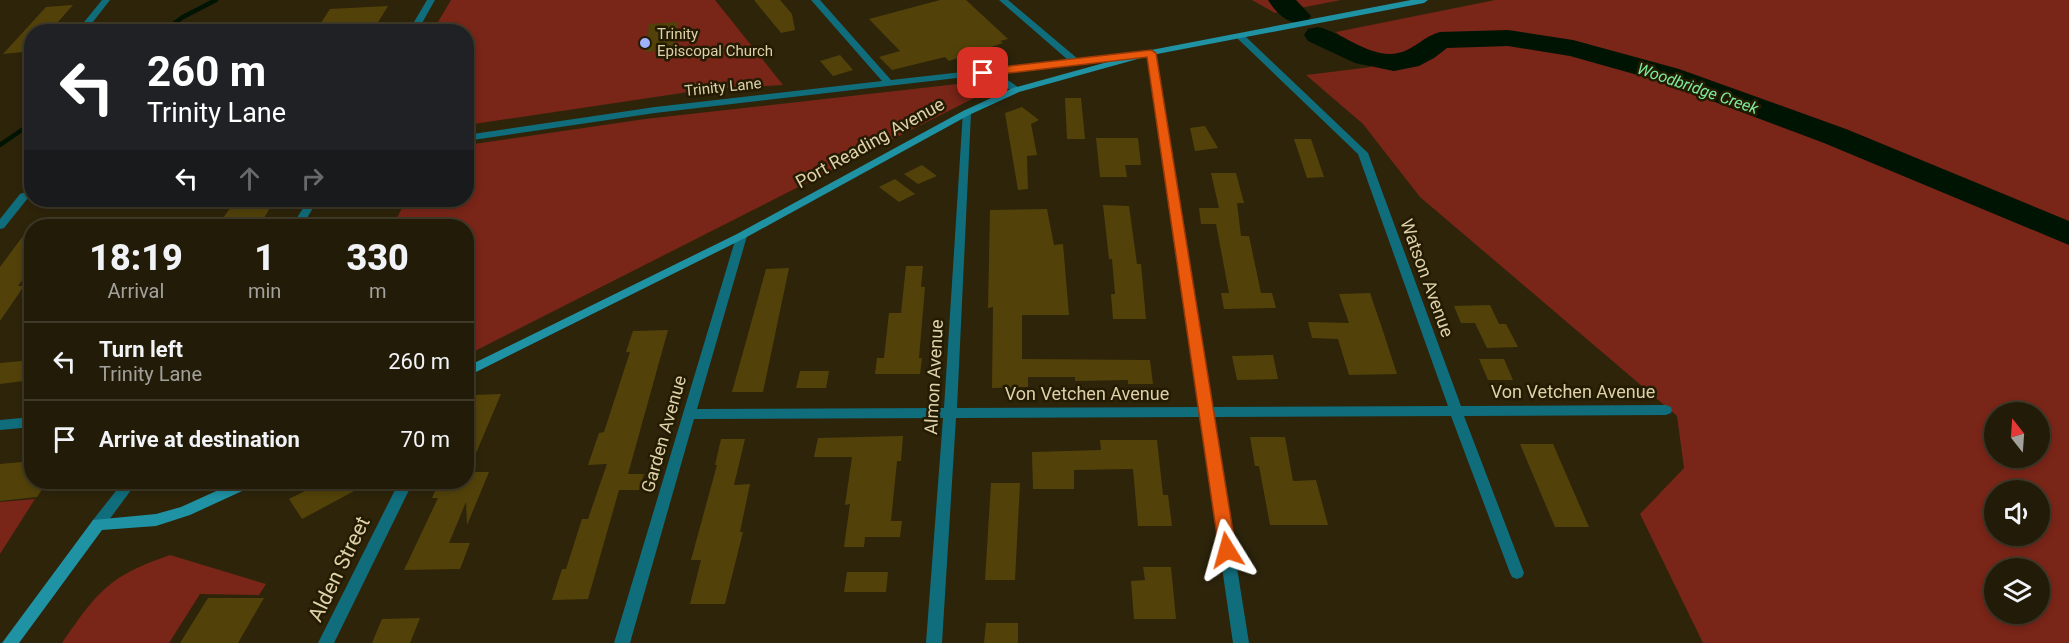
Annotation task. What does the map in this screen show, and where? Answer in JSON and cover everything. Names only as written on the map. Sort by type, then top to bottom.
[{"type":"main road","name":"Port Reading Avenue","points":[[474,369],[741,236],[966,113],[1016,90],[1151,53],[1424,0]]},
{"type":"main road","points":[[10,643],[98,524],[156,520],[185,511],[233,489]]},
{"type":"street","points":[[86,24],[106,0]]},
{"type":"street","points":[[417,24],[431,0]]},
{"type":"street","points":[[815,0],[889,83]]},
{"type":"street","points":[[1003,0],[1076,62]]},
{"type":"street","name":"Watson Avenue","points":[[1241,37],[1363,153],[1517,573]]},
{"type":"street","points":[[1151,53],[1241,643]]},
{"type":"street","name":"Trinity Lane","points":[[474,137],[655,110],[1151,53]]},
{"type":"street","points":[[983,73],[998,77],[1016,90]]},
{"type":"street","name":"Almon Avenue","points":[[934,643],[950,413],[966,113]]},
{"type":"street","points":[[0,226],[24,196]]},
{"type":"street","name":"Garden Avenue","points":[[622,643],[741,236]]},
{"type":"street","name":"Von Vetchen Avenue","points":[[689,414],[1666,410]]},
{"type":"street","points":[[0,425],[24,423]]},
{"type":"street","points":[[98,524],[125,489]]},
{"type":"street","name":"Alden Street","points":[[326,643],[403,489]]},
{"type":"shaded area","points":[[451,0],[715,0],[783,85],[709,89],[474,124],[474,24],[437,24]]},
{"type":"shaded area","points":[[1252,0],[1341,0],[1275,13]]},
{"type":"shaded area","points":[[1495,0],[2069,0],[2069,643],[1703,643],[1640,514],[1684,468],[1677,416],[1420,197],[1363,124],[1306,75],[1371,67],[1336,32]]},
{"type":"shaded area","points":[[975,82],[987,86],[986,92],[474,351],[474,219],[396,219],[402,207],[474,207],[474,144],[645,119]]},
{"type":"shaded area","points":[[35,499],[0,554],[0,502]]},
{"type":"shaded area","points":[[170,555],[266,584],[259,595],[200,594],[169,643],[62,643],[85,610],[107,587],[132,570]]},
{"type":"building","points":[[754,0],[780,0],[792,14],[795,30],[781,33]]},
{"type":"building","points":[[940,0],[966,0],[1008,39],[1000,41],[1003,43],[949,61],[945,57],[892,70],[879,57],[900,51],[869,19]]},
{"type":"building","points":[[73,5],[56,24],[30,24],[46,7]]},
{"type":"building","points":[[388,6],[377,24],[320,24],[330,9]]},
{"type":"building","points":[[678,22],[675,50],[645,52],[649,24]]},
{"type":"building","points":[[24,31],[24,52],[3,54]]},
{"type":"building","points":[[840,55],[853,70],[833,76],[820,61]]},
{"type":"building","points":[[1065,98],[1081,98],[1085,139],[1067,139]]},
{"type":"building","points":[[1022,107],[1039,120],[1031,124],[1037,155],[1027,156],[1028,189],[1018,190],[1005,113]]},
{"type":"building","points":[[1205,126],[1218,148],[1195,151],[1190,128]]},
{"type":"building","points":[[1096,138],[1138,138],[1141,165],[1125,165],[1127,177],[1100,177]]},
{"type":"building","points":[[1294,139],[1311,139],[1324,177],[1307,178]]},
{"type":"building","points":[[922,165],[937,176],[918,184],[904,174]]},
{"type":"building","points":[[1211,173],[1236,173],[1244,203],[1237,203],[1241,236],[1249,236],[1261,293],[1272,293],[1276,308],[1224,309],[1221,293],[1229,293],[1216,224],[1201,224],[1199,208],[1219,208]]},
{"type":"building","points":[[895,179],[915,194],[899,202],[879,187]]},
{"type":"building","points":[[1103,205],[1129,206],[1137,264],[1141,264],[1146,319],[1113,319],[1111,294],[1115,294],[1112,259],[1109,259]]},
{"type":"building","points":[[231,207],[271,207],[263,219],[223,218]]},
{"type":"building","points":[[1047,209],[1054,245],[1063,244],[1069,315],[1022,315],[1022,359],[1150,360],[1153,384],[1128,384],[1128,380],[1075,381],[1075,377],[1028,377],[1028,387],[992,388],[993,307],[988,308],[990,210]]},
{"type":"building","points":[[24,235],[24,277],[18,286],[24,286],[0,321],[0,267]]},
{"type":"building","points":[[906,266],[923,266],[921,287],[925,287],[919,358],[922,358],[920,374],[875,374],[877,358],[884,358],[889,313],[901,313]]},
{"type":"building","points":[[789,268],[763,392],[732,392],[766,269]]},
{"type":"building","points":[[1370,293],[1397,374],[1349,375],[1338,339],[1312,338],[1308,322],[1349,323],[1339,294]]},
{"type":"building","points":[[1490,305],[1499,324],[1506,324],[1518,347],[1487,348],[1475,323],[1461,323],[1454,306]]},
{"type":"building","points":[[668,330],[628,474],[644,474],[639,490],[619,490],[588,599],[552,600],[562,569],[566,569],[582,519],[588,519],[607,464],[588,465],[599,433],[604,432],[630,352],[626,352],[633,331]]},
{"type":"building","points":[[1273,355],[1278,379],[1237,380],[1232,356]]},
{"type":"building","points":[[1479,359],[1504,359],[1513,380],[1488,380]]},
{"type":"building","points":[[24,361],[24,381],[0,384],[0,363]]},
{"type":"building","points":[[800,371],[829,371],[826,388],[796,388]]},
{"type":"building","points":[[501,394],[474,458],[474,395]]},
{"type":"building","points":[[903,436],[901,461],[897,461],[891,521],[902,521],[900,537],[865,537],[864,547],[844,547],[850,504],[845,505],[852,457],[814,457],[818,438]]},
{"type":"building","points":[[1250,437],[1285,437],[1293,481],[1316,480],[1328,525],[1270,525],[1259,466],[1255,466]]},
{"type":"building","points":[[721,439],[745,439],[734,485],[750,484],[740,532],[743,532],[725,604],[690,604],[701,560],[691,560],[717,465],[715,465]]},
{"type":"building","points":[[1100,440],[1157,440],[1163,495],[1168,495],[1172,526],[1138,526],[1133,469],[1074,470],[1074,489],[1033,489],[1032,452],[1101,450]]},
{"type":"building","points":[[1520,444],[1553,444],[1589,527],[1555,527]]},
{"type":"building","points":[[24,462],[24,489],[42,489],[37,497],[0,501],[0,464]]},
{"type":"building","points":[[474,472],[489,472],[467,525],[466,502],[449,543],[470,543],[460,569],[404,570],[438,498],[432,498],[436,489],[474,489]]},
{"type":"building","points":[[991,483],[1020,483],[1015,580],[985,580]]},
{"type":"building","points":[[309,489],[358,489],[302,519],[289,499]]},
{"type":"building","points":[[1143,567],[1171,567],[1176,619],[1134,619],[1131,581],[1145,580]]},
{"type":"building","points":[[847,572],[888,572],[886,592],[844,592]]},
{"type":"building","points":[[208,598],[264,598],[238,643],[180,643]]},
{"type":"building","points":[[420,618],[410,643],[372,643],[382,619]]},
{"type":"building","points":[[986,623],[1018,623],[1018,643],[984,643]]},
{"type":"waterway","points":[[173,24],[216,0]]},
{"type":"waterway","name":"Woodbridge Creek","points":[[1281,0],[1298,16]]},
{"type":"waterway","name":"Woodbridge Creek","points":[[1318,35],[1350,51],[1380,62],[1409,60],[1440,40],[1508,38],[1573,48],[1669,75],[1835,136],[2069,234]]},
{"type":"waterway","points":[[0,145],[24,128]]},
{"type":"place","name":"Trinity Episcopal Church","points":[[645,43]]},
{"type":"route","points":[[983,73],[1151,53],[1227,550]]}]
